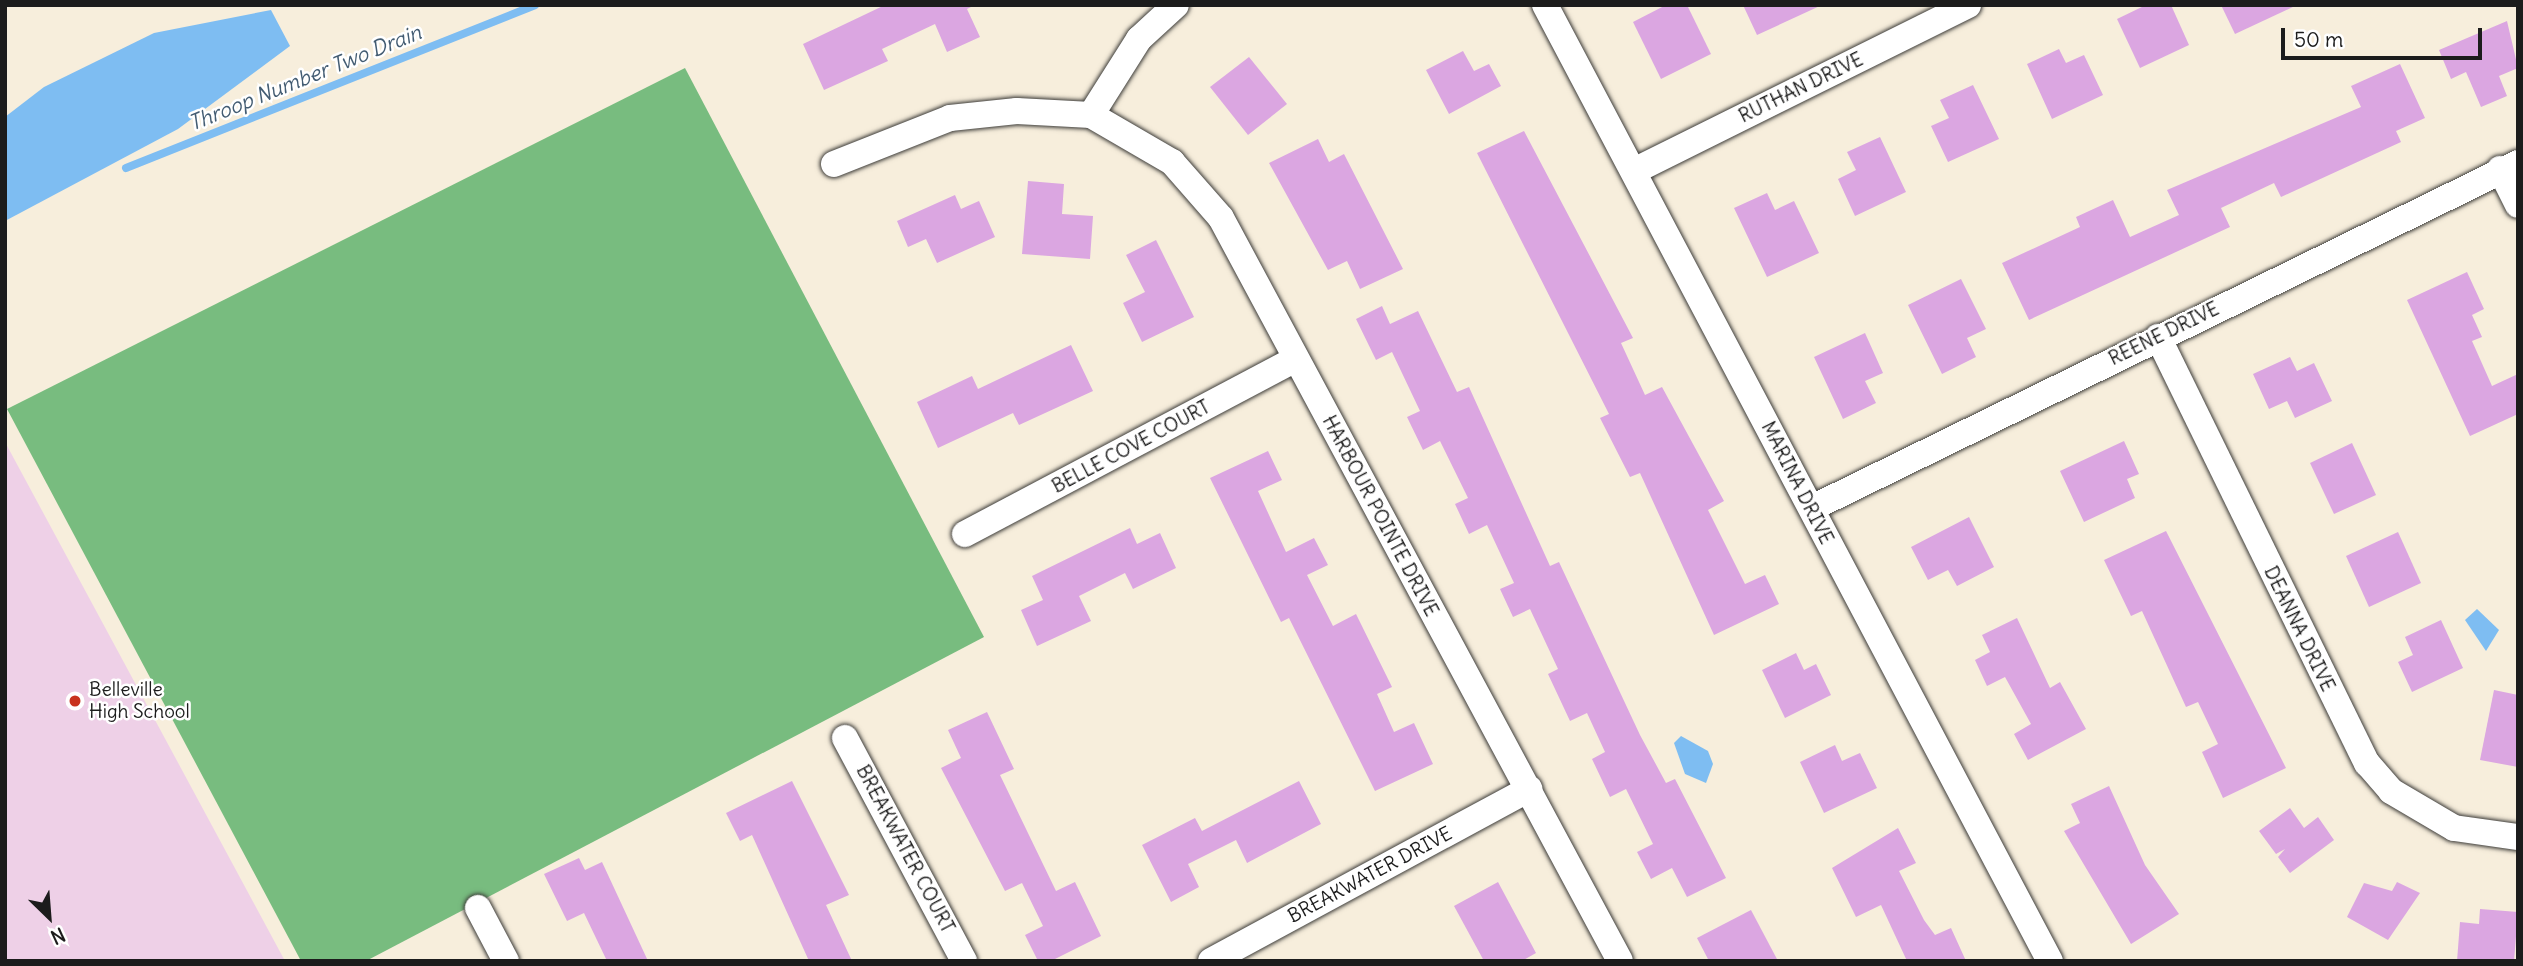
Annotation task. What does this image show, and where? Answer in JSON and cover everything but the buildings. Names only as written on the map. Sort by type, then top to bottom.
[{"type":"street","points":[[834,164],[950,118],[1017,111],[1091,115],[1139,39],[1176,5]]},
{"type":"street","name":"MARINA DRIVE","points":[[1545,5],[2050,961]]},
{"type":"street","name":"RUTHAN DRIVE","points":[[1634,171],[1968,5]]},
{"type":"street","name":"HARBOUR POINTE DRIVE","points":[[1091,115],[1172,162],[1221,218],[1620,961]]},
{"type":"street","points":[[2509,166],[2518,205]]},
{"type":"street","name":"REENE DRIVE","points":[[1812,508],[2509,166]]},
{"type":"street","name":"DEANNA DRIVE","points":[[2158,337],[2367,763],[2392,791],[2454,828],[2518,837]]},
{"type":"street","name":"BELLE COVE COURT","points":[[965,534],[1296,359]]},
{"type":"street","name":"BREAKWATER COURT","points":[[845,738],[964,961]]},
{"type":"street","name":"BREAKWATER DRIVE","points":[[1211,961],[1529,789]]},
{"type":"street","points":[[478,908],[506,961]]},
{"type":"shaded area","name":"Belleville High School","points":[[5,442],[285,961],[5,961]]},
{"type":"green space","points":[[685,68],[984,637],[366,961],[301,961],[7,409]]},
{"type":"water","points":[[271,10],[290,46],[178,129],[5,221],[5,117],[44,87],[154,33]]},
{"type":"water","points":[[2477,609],[2499,630],[2486,651],[2465,620]]},
{"type":"water","points":[[1681,736],[1708,751],[1713,764],[1706,783],[1685,774],[1674,743]]},
{"type":"waterway","name":"Throop Number Two Drain","points":[[126,168],[535,5]]},
{"type":"place","name":"Belleville High School","points":[[75,701]]}]
